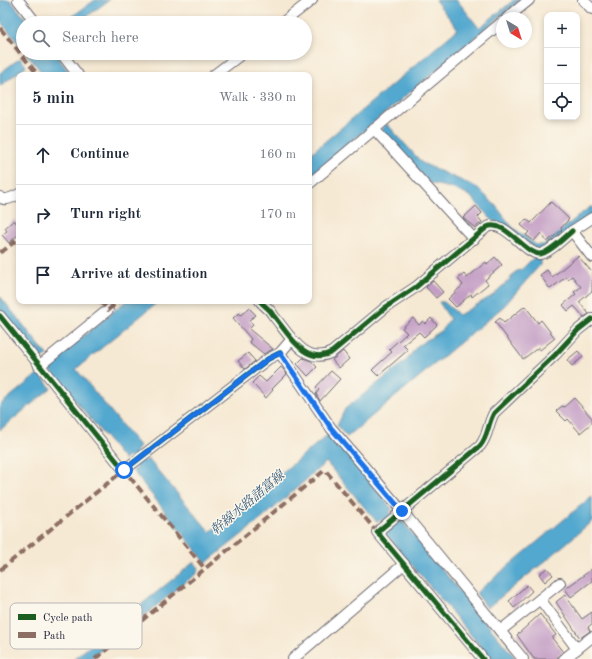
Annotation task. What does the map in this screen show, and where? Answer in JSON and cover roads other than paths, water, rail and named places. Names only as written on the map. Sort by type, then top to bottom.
[{"type":"street","points":[[18,0],[31,16]]},
{"type":"street","points":[[291,16],[312,0]]},
{"type":"street","points":[[514,12],[528,0]]},
{"type":"street","points":[[583,0],[592,8]]},
{"type":"street","points":[[312,181],[496,27]]},
{"type":"street","points":[[66,60],[76,72]]},
{"type":"street","points":[[218,72],[234,60]]},
{"type":"street","points":[[374,129],[474,239]]},
{"type":"street","points":[[0,197],[7,200],[16,196]]},
{"type":"street","points":[[263,304],[270,310],[292,340],[306,354],[317,357],[326,355],[332,352],[386,306],[416,287],[487,227],[495,226],[506,231],[536,253],[547,252],[572,231],[592,218]]},
{"type":"street","points":[[572,231],[592,257]]},
{"type":"street","points":[[39,366],[108,310]]},
{"type":"street","points":[[0,316],[124,470],[141,455],[268,359],[280,353],[292,340]]},
{"type":"street","points":[[484,659],[377,532],[480,446],[486,437],[490,419],[494,413],[555,355],[578,330],[592,319]]},
{"type":"street","points":[[280,353],[331,428],[402,511],[523,659]]},
{"type":"street","points":[[293,659],[404,564]]},
{"type":"street","points":[[500,631],[560,583]]},
{"type":"street","points":[[540,599],[577,649]]},
{"type":"street","points":[[564,659],[592,637]]},
{"type":"water","points":[[0,0],[10,0],[23,16],[16,16],[16,40],[0,21]]},
{"type":"water","points":[[95,0],[109,0],[87,16],[73,16]]},
{"type":"water","points":[[435,0],[457,0],[479,28],[496,14],[496,20],[312,174],[312,152],[458,29]]},
{"type":"water","points":[[514,0],[520,0],[506,12],[499,12]]},
{"type":"water","points":[[17,60],[22,60],[26,66],[16,72],[16,74],[0,86],[0,73]]},
{"type":"water","points":[[32,60],[59,60],[69,72],[42,72]]},
{"type":"water","points":[[387,124],[422,163],[478,188],[496,206],[512,227],[536,245],[544,245],[592,206],[592,214],[543,250],[538,250],[537,259],[540,259],[540,265],[504,306],[347,437],[337,426],[345,409],[407,360],[417,346],[441,331],[450,319],[439,302],[444,302],[459,315],[492,296],[510,279],[515,272],[522,269],[534,258],[535,249],[510,230],[492,220],[470,196],[451,188],[429,183],[381,129]]},
{"type":"water","points":[[0,296],[47,355],[40,360],[0,309]]},
{"type":"water","name":"幹線水路諸富線","points":[[122,304],[155,304],[76,369],[140,447],[135,451],[144,462],[148,459],[210,532],[330,433],[392,509],[389,513],[397,523],[401,520],[516,659],[491,659],[385,533],[390,529],[381,519],[377,522],[326,462],[264,517],[206,563],[133,471],[137,468],[129,456],[124,460],[47,366]]},
{"type":"water","points":[[39,373],[51,388],[0,430],[0,405]]},
{"type":"water","points":[[592,496],[592,521],[487,608],[476,593]]},
{"type":"water","points":[[194,562],[199,568],[197,573],[142,617],[142,604]]},
{"type":"water","points":[[86,649],[102,649],[90,659],[74,659]]}]
